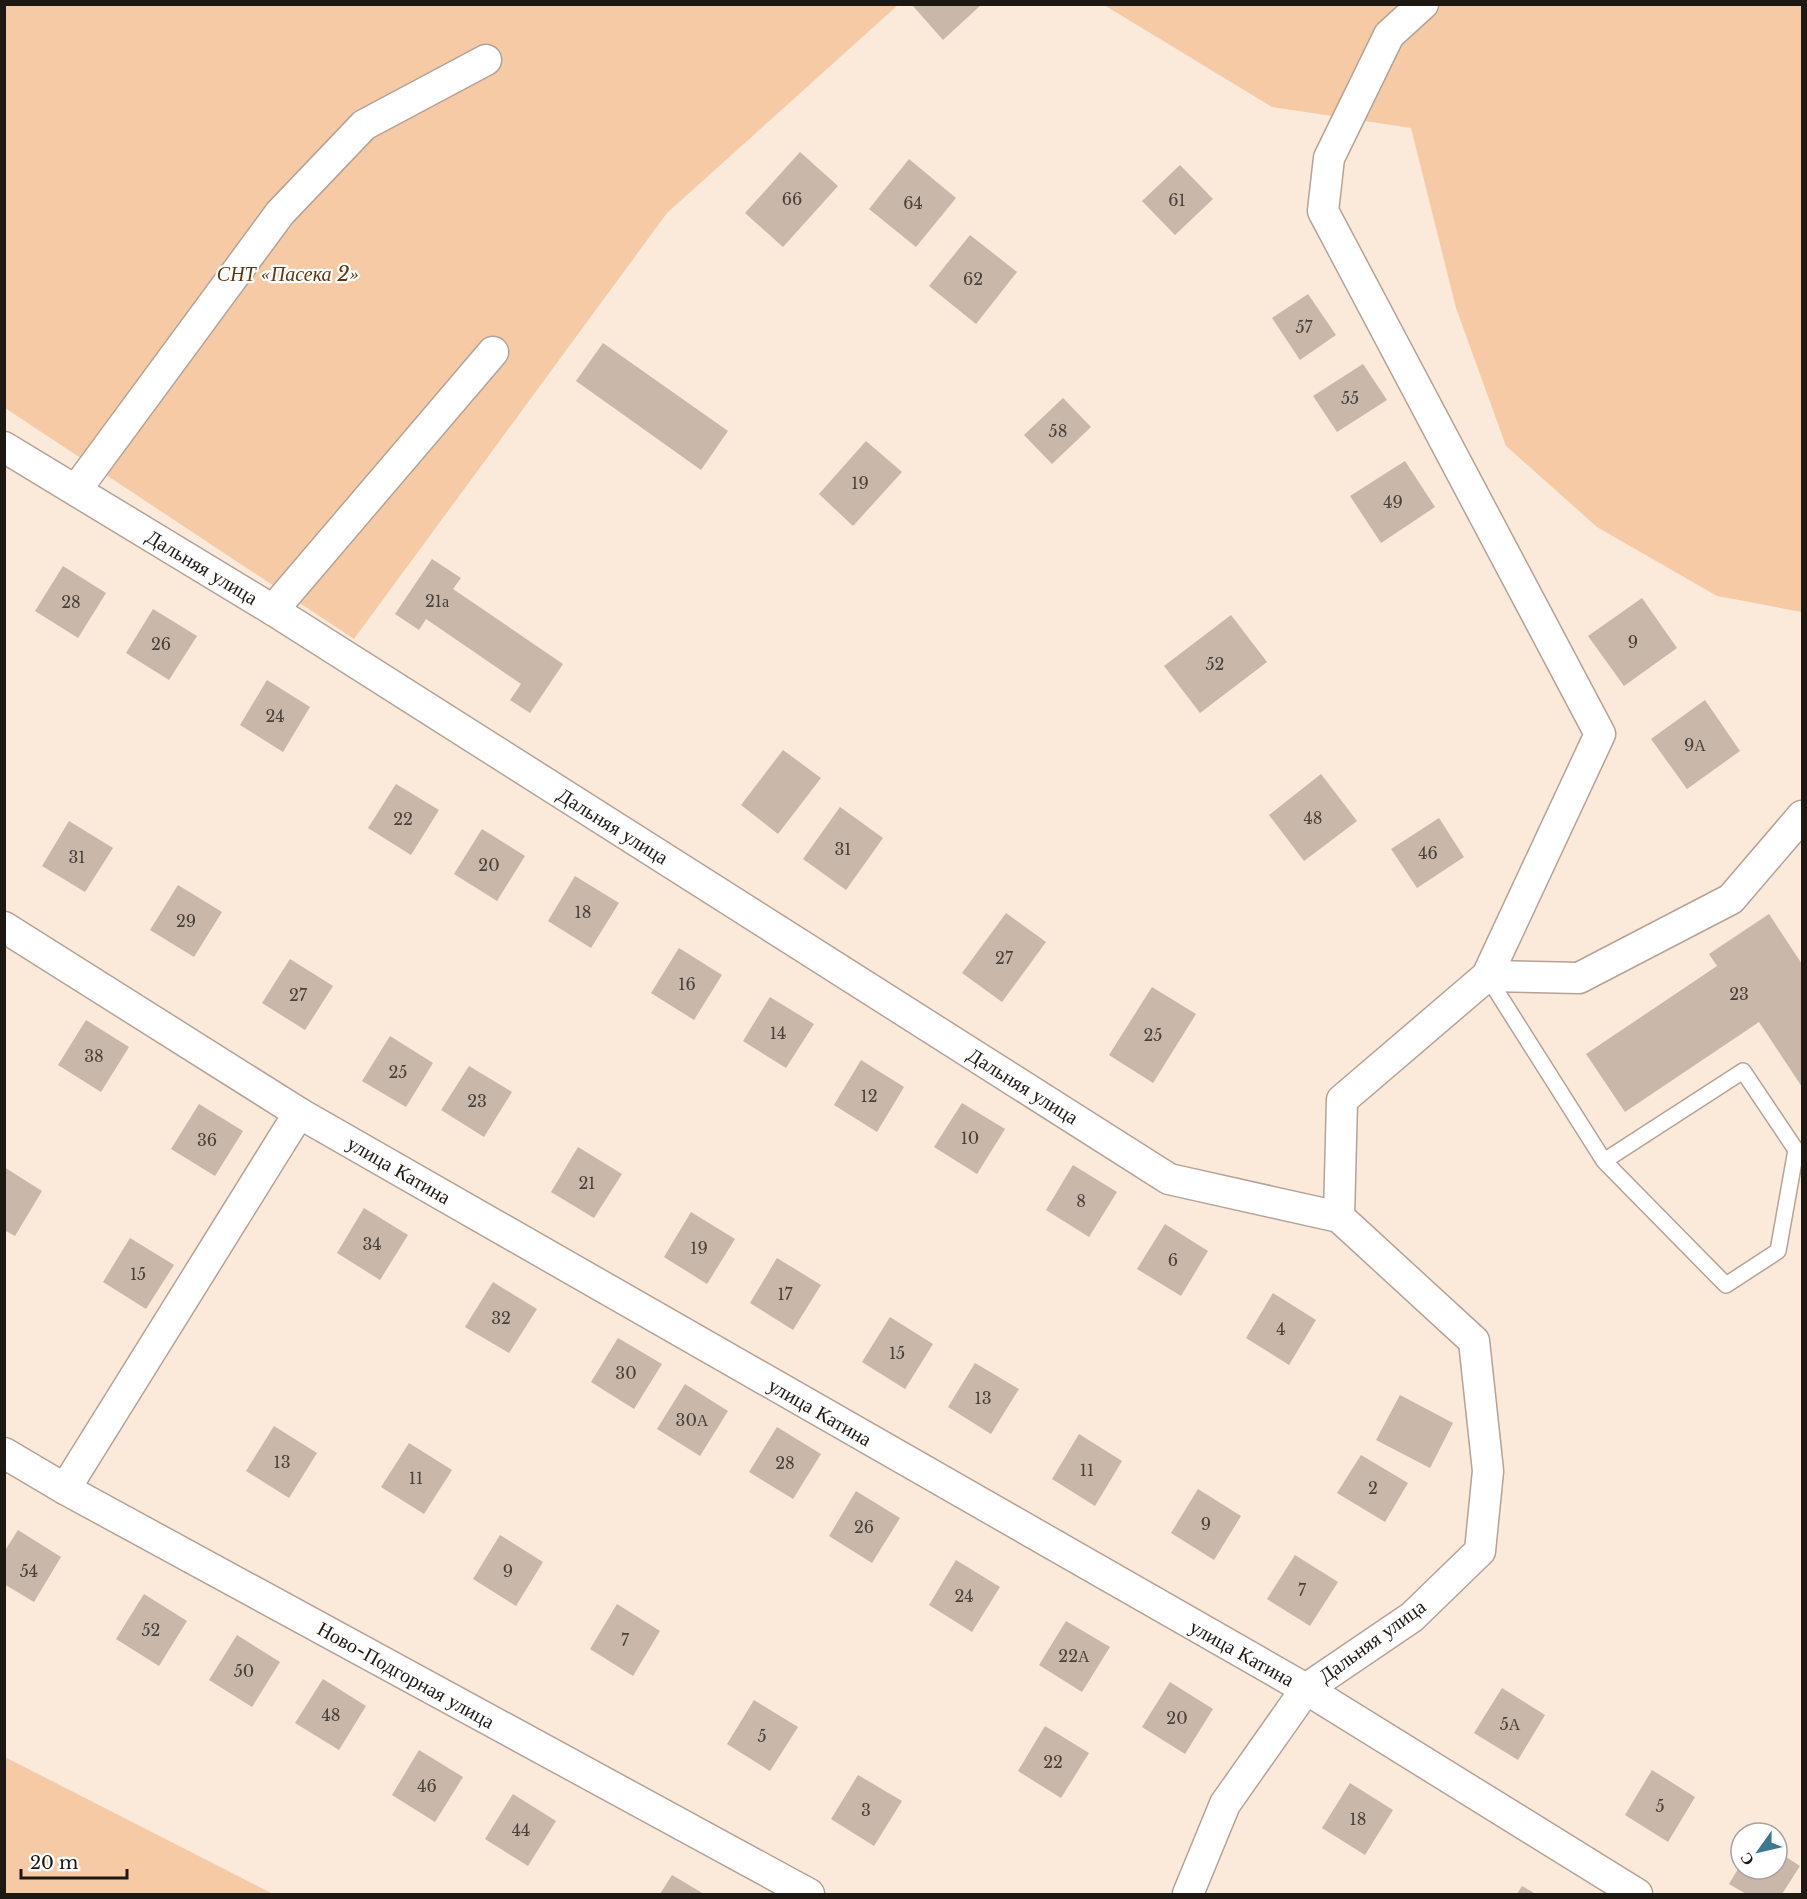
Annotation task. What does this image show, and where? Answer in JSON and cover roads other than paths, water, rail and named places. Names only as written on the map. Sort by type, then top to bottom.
[{"type":"street","points":[[1339,1217],[1342,1100],[1487,976],[1600,734],[1323,211],[1329,158],[1389,35],[1423,4]]},
{"type":"street","points":[[76,490],[280,213],[341,149],[364,125],[486,60]]},
{"type":"street","points":[[273,610],[493,352]]},
{"type":"street","name":"Дальняя улица","points":[[4,447],[273,610],[1169,1179],[1339,1217],[1474,1341],[1488,1471],[1479,1551],[1412,1617],[1306,1689],[1225,1804],[1188,1894]]},
{"type":"street","points":[[1487,976],[1579,978],[1731,899],[1803,816]]},
{"type":"street","name":"улица Катина","points":[[4,927],[299,1113],[1306,1689],[1637,1894]]},
{"type":"street","points":[[65,1489],[299,1113]]},
{"type":"street","name":"Ново-Подгорная улица","points":[[4,1453],[65,1489],[809,1894]]},
{"type":"lane","points":[[1487,976],[1604,1161],[1726,1286],[1778,1251],[1796,1150],[1743,1071],[1604,1161]]},
{"type":"park label","name":"СНТ «Пасека 2»","points":[[288,274]]}]
